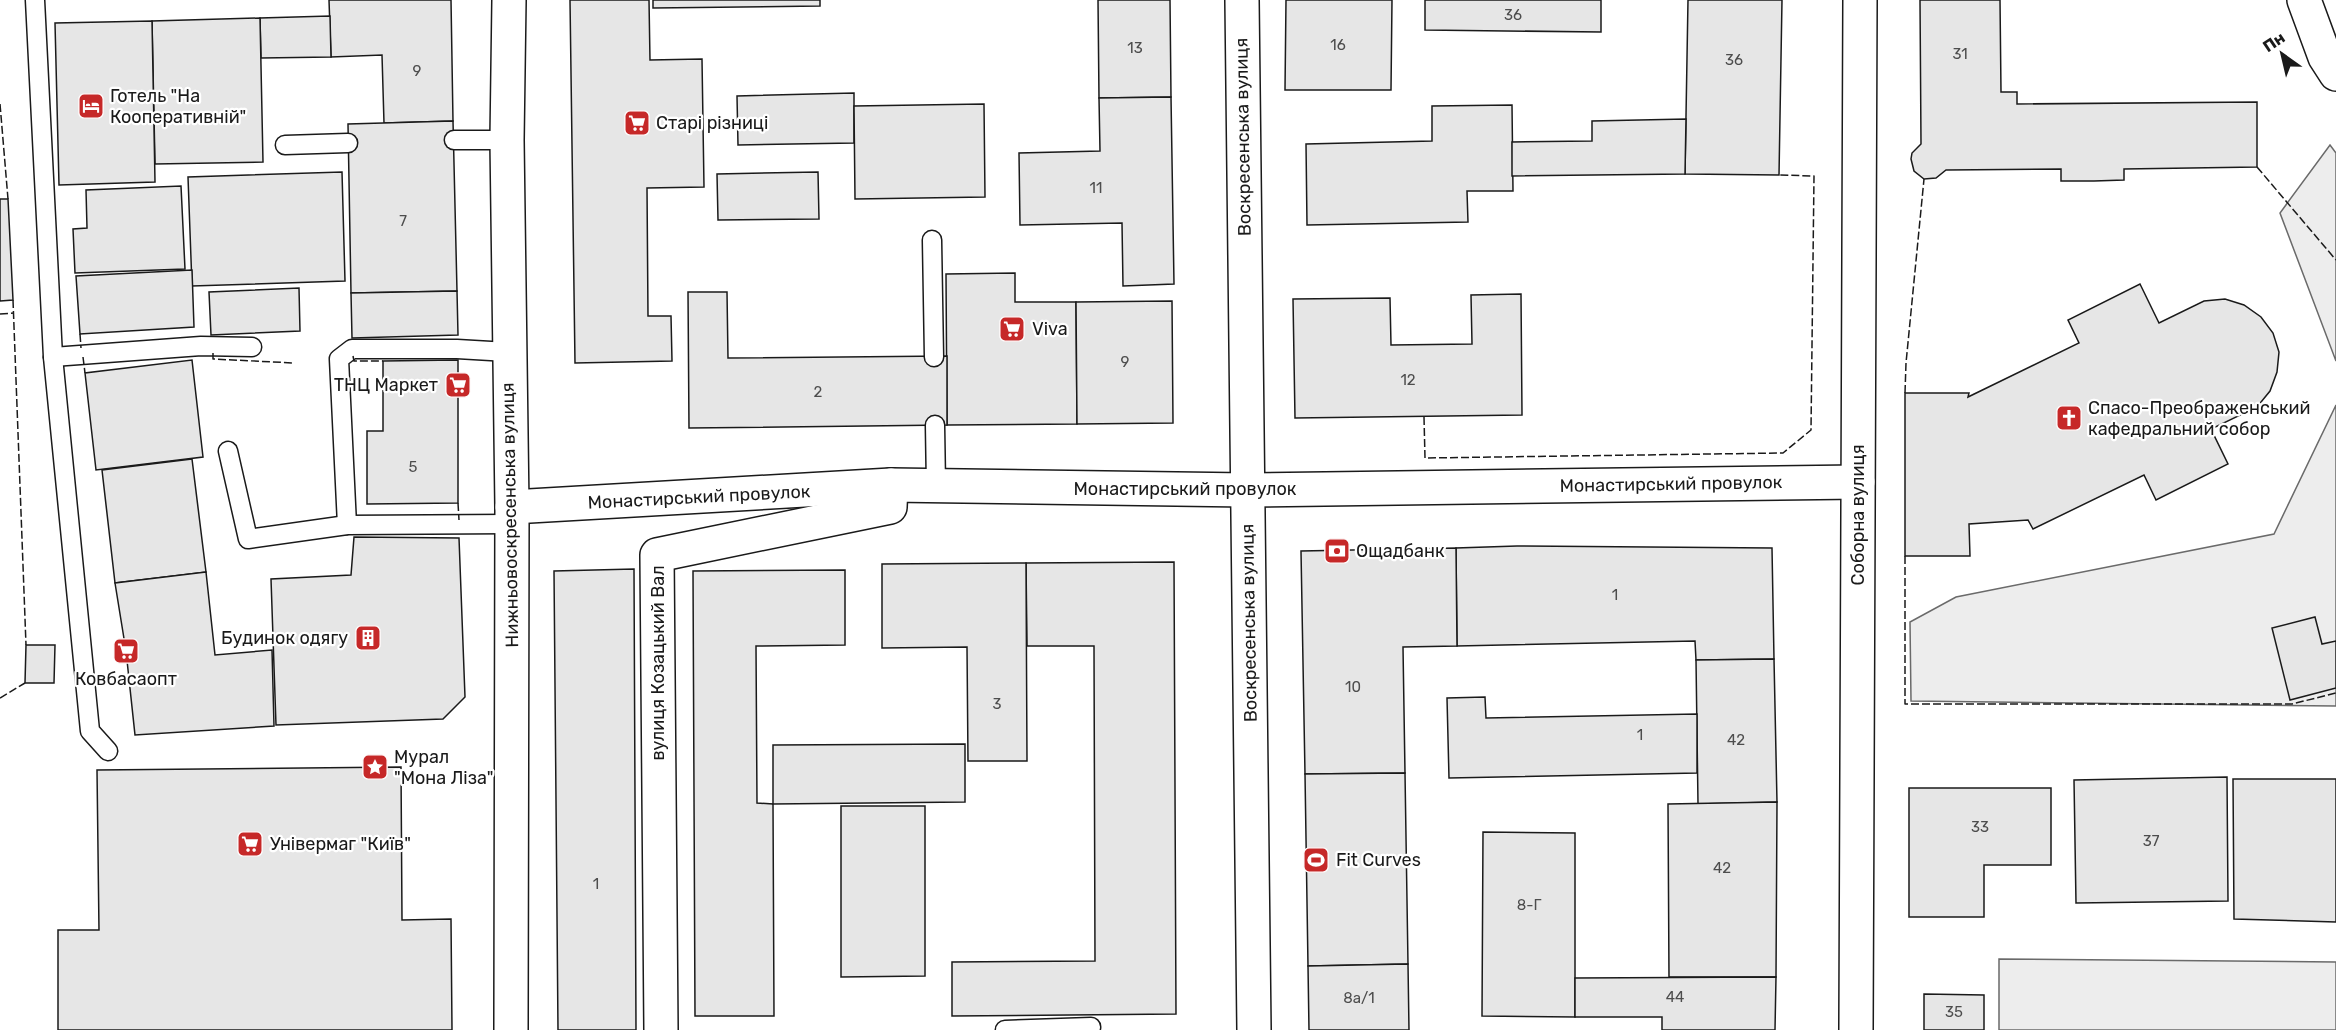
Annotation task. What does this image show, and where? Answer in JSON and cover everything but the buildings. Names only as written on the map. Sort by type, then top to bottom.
[{"type":"street","name":"Нижньовоскресенська вулиця","points":[[509,0],[507,140],[508,352],[512,515],[512,1030]]},
{"type":"street","name":"Воскресенська вулиця","points":[[1242,0],[1254,1030]]},
{"type":"street","name":"Соборна вулиця","points":[[1856,1030],[1860,0]]},
{"type":"street","points":[[2304,0],[2325,57],[2336,74]]},
{"type":"street","name":"Монастирський провулок","points":[[512,515],[891,485],[1247,490],[1858,482]]},
{"type":"street","name":"вулиця Козацький Вал","points":[[661,1030],[657,555],[890,507],[891,485]]},
{"type":"lane","points":[[34,0],[53,357],[90,731],[108,752]]},
{"type":"lane","points":[[454,140],[507,140]]},
{"type":"lane","points":[[285,146],[348,143]]},
{"type":"lane","points":[[932,240],[934,357]]},
{"type":"lane","points":[[53,357],[201,346],[252,347]]},
{"type":"lane","points":[[347,525],[339,359],[352,349],[468,349],[508,352]]},
{"type":"lane","points":[[935,425],[936,486]]},
{"type":"lane","points":[[228,451],[248,539],[347,525],[512,515]]},
{"type":"lane","points":[[1005,1030],[1091,1028]]},
{"type":"shaded area","points":[[2330,145],[2336,153],[2336,361],[2280,213]]},
{"type":"shaded area","points":[[2336,405],[2336,706],[1911,701],[1910,622],[1956,597],[2274,534]]},
{"type":"shaded area","points":[[1999,959],[2336,962],[2336,1030],[1999,1030]]},
{"type":"fence","points":[[0,104],[8,199]]},
{"type":"fence","points":[[2257,167],[2336,260]]},
{"type":"fence","points":[[1424,417],[1425,458],[1783,453],[1811,430],[1814,176],[1779,175]]},
{"type":"fence","points":[[1905,393],[1924,179]]},
{"type":"fence","points":[[13,300],[26,645]]},
{"type":"fence","points":[[0,314],[14,313]]},
{"type":"fence","points":[[80,334],[81,348]]},
{"type":"fence","points":[[213,353],[213,359],[294,363]]},
{"type":"fence","points":[[353,356],[354,361],[383,361]]},
{"type":"fence","points":[[83,357],[85,373]]},
{"type":"fence","points":[[458,503],[459,520]]},
{"type":"fence","points":[[1905,556],[1905,704],[2292,704],[2336,693]]},
{"type":"fence","points":[[0,698],[25,683]]},
{"type":"place","name":"Готель \"На Кооперативній\"","points":[[91,106]]},
{"type":"place","name":"Старі різниці","points":[[637,123]]},
{"type":"place","name":"Viva","points":[[1012,329]]},
{"type":"place","name":"ТНЦ Маркет","points":[[458,385]]},
{"type":"place","name":"Спасо-Преображенський кафедральний собор","points":[[2069,418]]},
{"type":"place","name":"Ощадбанк","points":[[1337,551]]},
{"type":"place","name":"Будинок одягу","points":[[368,638]]},
{"type":"place","name":"Ковбасаопт","points":[[126,651]]},
{"type":"place","name":"Мурал \"Мона Ліза\"","points":[[375,767]]},
{"type":"place","name":"Універмаг \"Київ\"","points":[[250,844]]},
{"type":"place","name":"Fit Curves","points":[[1316,860]]}]
